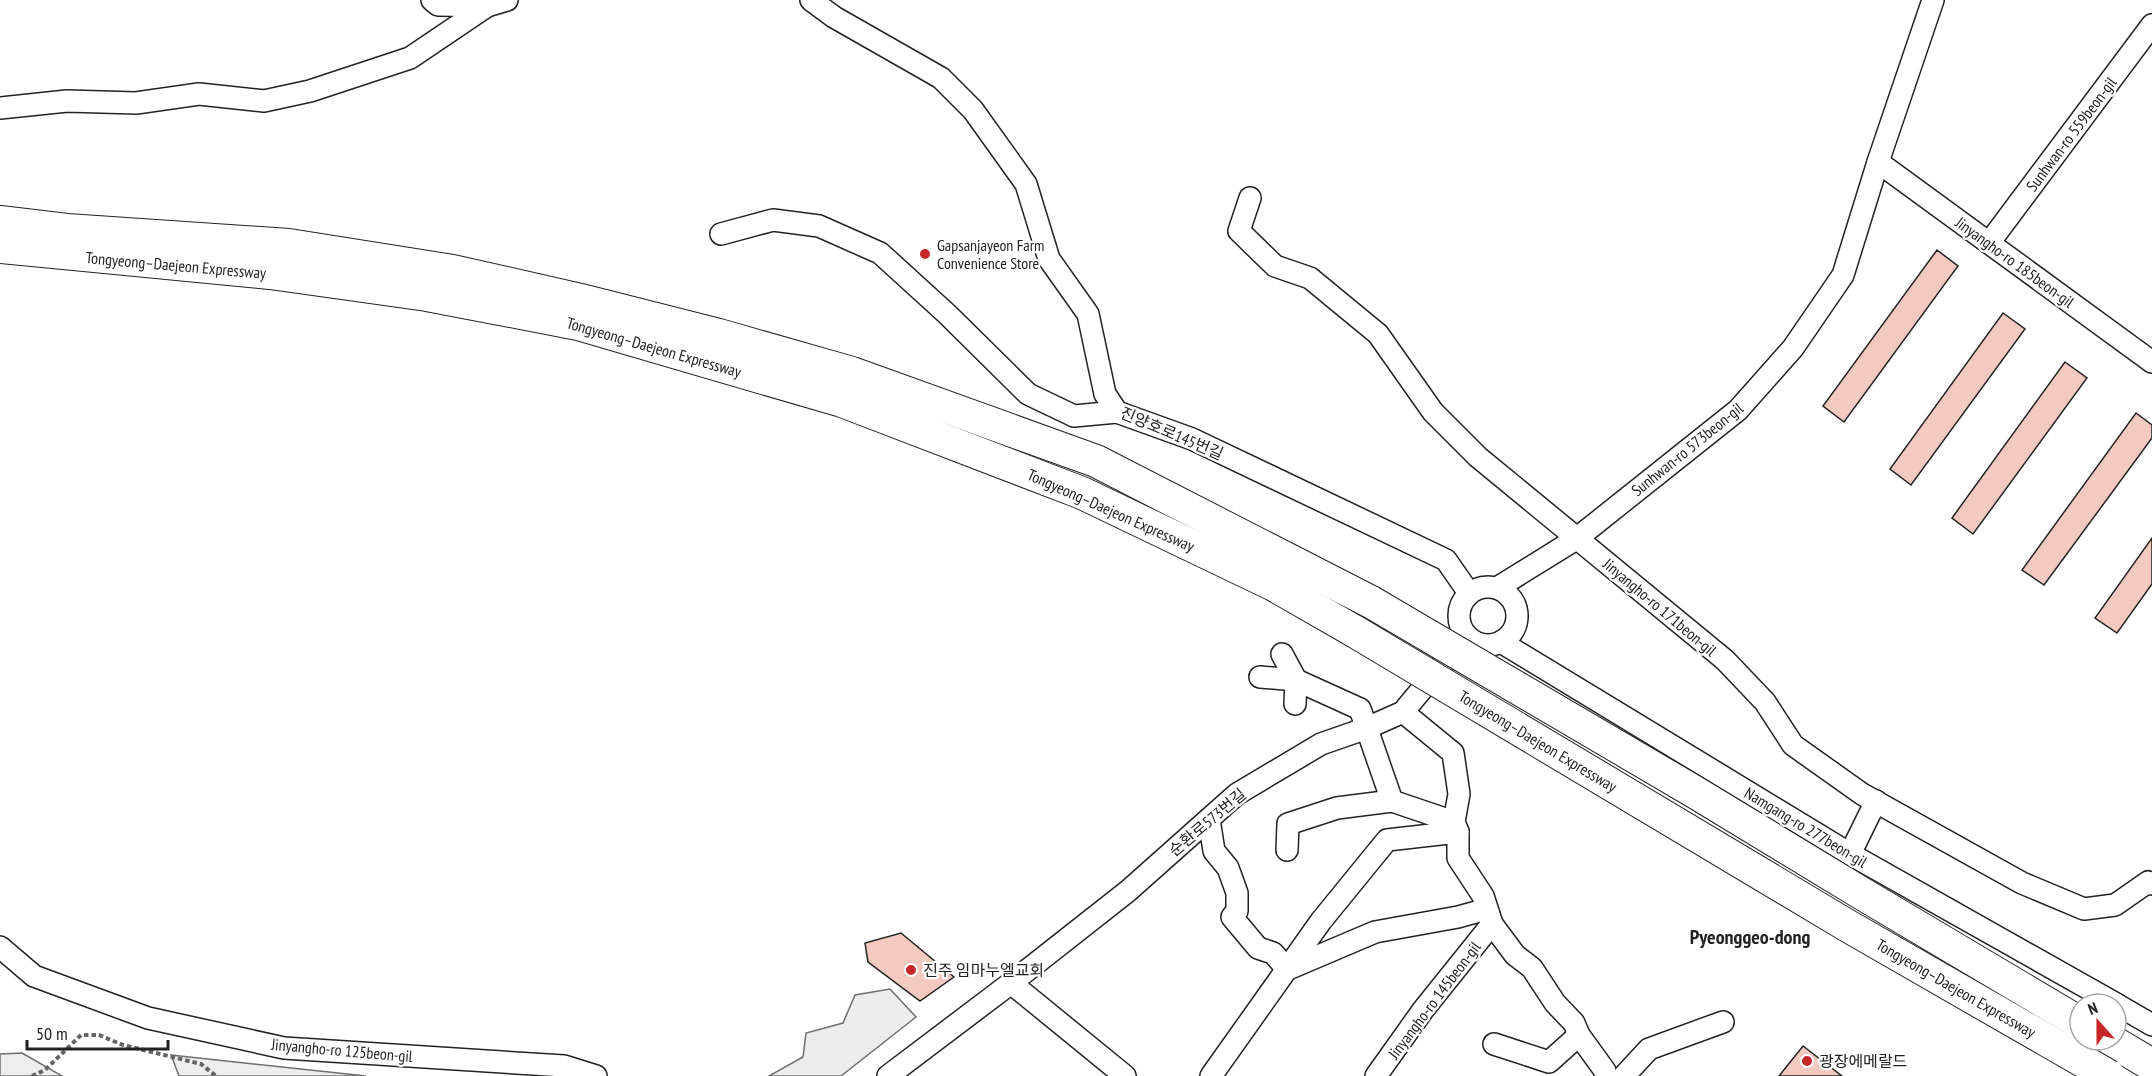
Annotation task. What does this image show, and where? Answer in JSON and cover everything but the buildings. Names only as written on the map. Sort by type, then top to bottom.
[{"type":"highway","name":"Tongyeong–Daejeon Expressway","points":[[0,222],[67,230],[289,245],[453,271],[719,334],[852,373],[1096,461],[1371,602],[1694,791],[2068,1016]]},
{"type":"highway","name":"Tongyeong–Daejeon Expressway","points":[[0,247],[270,273],[428,296],[578,324],[842,401],[1082,493],[1274,585],[1848,926],[2109,1076]]},
{"type":"highway","points":[[2128,1051],[2152,1065]]},
{"type":"street","points":[[432,0],[438,5],[497,3]]},
{"type":"street","name":"진양호로145번길","points":[[812,0],[831,8],[941,78],[973,110],[1026,184],[1049,259],[1088,314],[1105,394],[1117,412],[1192,439],[1446,560],[1469,593]]},
{"type":"street","name":"Sunhwan-ro 573beon-gil","points":[[1497,588],[1576,539],[1738,410],[1793,348],[1842,274],[1933,0]]},
{"type":"street","points":[[0,108],[67,100],[136,103],[199,94],[264,102],[310,91],[410,58],[497,3]]},
{"type":"street","name":"Sunhwan-ro 559beon-gil","points":[[1989,243],[2150,32]]},
{"type":"street","name":"Jinyangho-ro 185beon-gil","points":[[1878,162],[1989,243],[2149,352]]},
{"type":"street","name":"Jinyangho-ro 171beon-gil","points":[[1250,198],[1239,231],[1275,267],[1310,278],[1378,334],[1433,412],[1478,457],[1725,660],[1765,702],[1793,745],[1862,794],[2022,883],[2084,909],[2115,905],[2148,882],[2152,884]]},
{"type":"street","points":[[721,234],[774,220],[819,226],[880,253],[947,314],[1028,394],[1074,416],[1117,412]]},
{"type":"street","points":[[1487,586],[1497,588],[1512,600],[1517,619],[1509,636],[1501,642],[1482,645],[1466,636],[1458,618],[1463,600],[1469,593],[1487,586]]},
{"type":"street","name":"순환로573번길","points":[[888,1076],[1128,891],[1237,794],[1321,744],[1367,728],[1403,712],[1466,636]]},
{"type":"street","name":"Namgang-ro 277beon-gil","points":[[1501,642],[1850,854],[2095,992]]},
{"type":"street","points":[[1282,654],[1296,680],[1295,704]]},
{"type":"street","points":[[1260,677],[1296,680],[1360,709],[1392,801]]},
{"type":"street","points":[[1403,712],[1453,753],[1459,794],[1456,827]]},
{"type":"street","points":[[1287,850],[1288,824],[1337,808],[1392,801],[1456,827]]},
{"type":"street","points":[[1850,854],[1876,801]]},
{"type":"street","points":[[1209,819],[1214,852],[1228,868],[1237,893],[1237,911],[1232,917],[1258,948],[1273,953],[1287,969]]},
{"type":"street","points":[[1211,1076],[1321,921],[1387,840],[1456,827]]},
{"type":"street","name":"Jinyangho-ro 145beon-gil","points":[[1456,827],[1458,858],[1483,896],[1491,920]]},
{"type":"street","name":"Jinyangho-ro 145beon-gil","points":[[1287,969],[1375,932],[1458,917],[1487,909],[1491,920],[1515,955],[1532,968],[1555,1003],[1574,1023],[1579,1035],[1605,1071],[1606,1076]]},
{"type":"street","name":"Jinyangho-ro 145beon-gil","points":[[1376,1076],[1491,920]]},
{"type":"street","name":"Jinyangho-ro 125beon-gil","points":[[0,947],[34,976],[148,1018],[284,1048],[553,1065],[596,1076]]},
{"type":"street","points":[[1011,983],[1125,1076]]},
{"type":"street","name":"Namgang-ro 277beon-gil","points":[[2128,1011],[2152,1025]]},
{"type":"street","points":[[1624,1076],[1649,1049],[1723,1022]]},
{"type":"street","points":[[1494,1044],[1550,1062],[1579,1035]]},
{"type":"path","points":[[34,1076],[45,1070],[81,1035],[99,1035],[123,1045],[201,1064],[216,1076]]},
{"type":"shaded area","points":[[890,989],[916,1017],[841,1076],[769,1076],[803,1057],[806,1033],[843,1023],[855,995]]},
{"type":"shaded area","points":[[22,1053],[62,1076],[0,1076],[0,1054]]},
{"type":"shaded area","points":[[171,1055],[366,1076],[179,1076]]},
{"type":"place","name":"Gapsanjayeon Farm Convenience Store","points":[[925,254]]},
{"type":"place","name":"진주 임마누엘교회","points":[[911,970]]},
{"type":"place","name":"광장에메랄드","points":[[1807,1061]]},
{"type":"district","name":"Pyeonggeo-dong","points":[[1750,937]]}]
